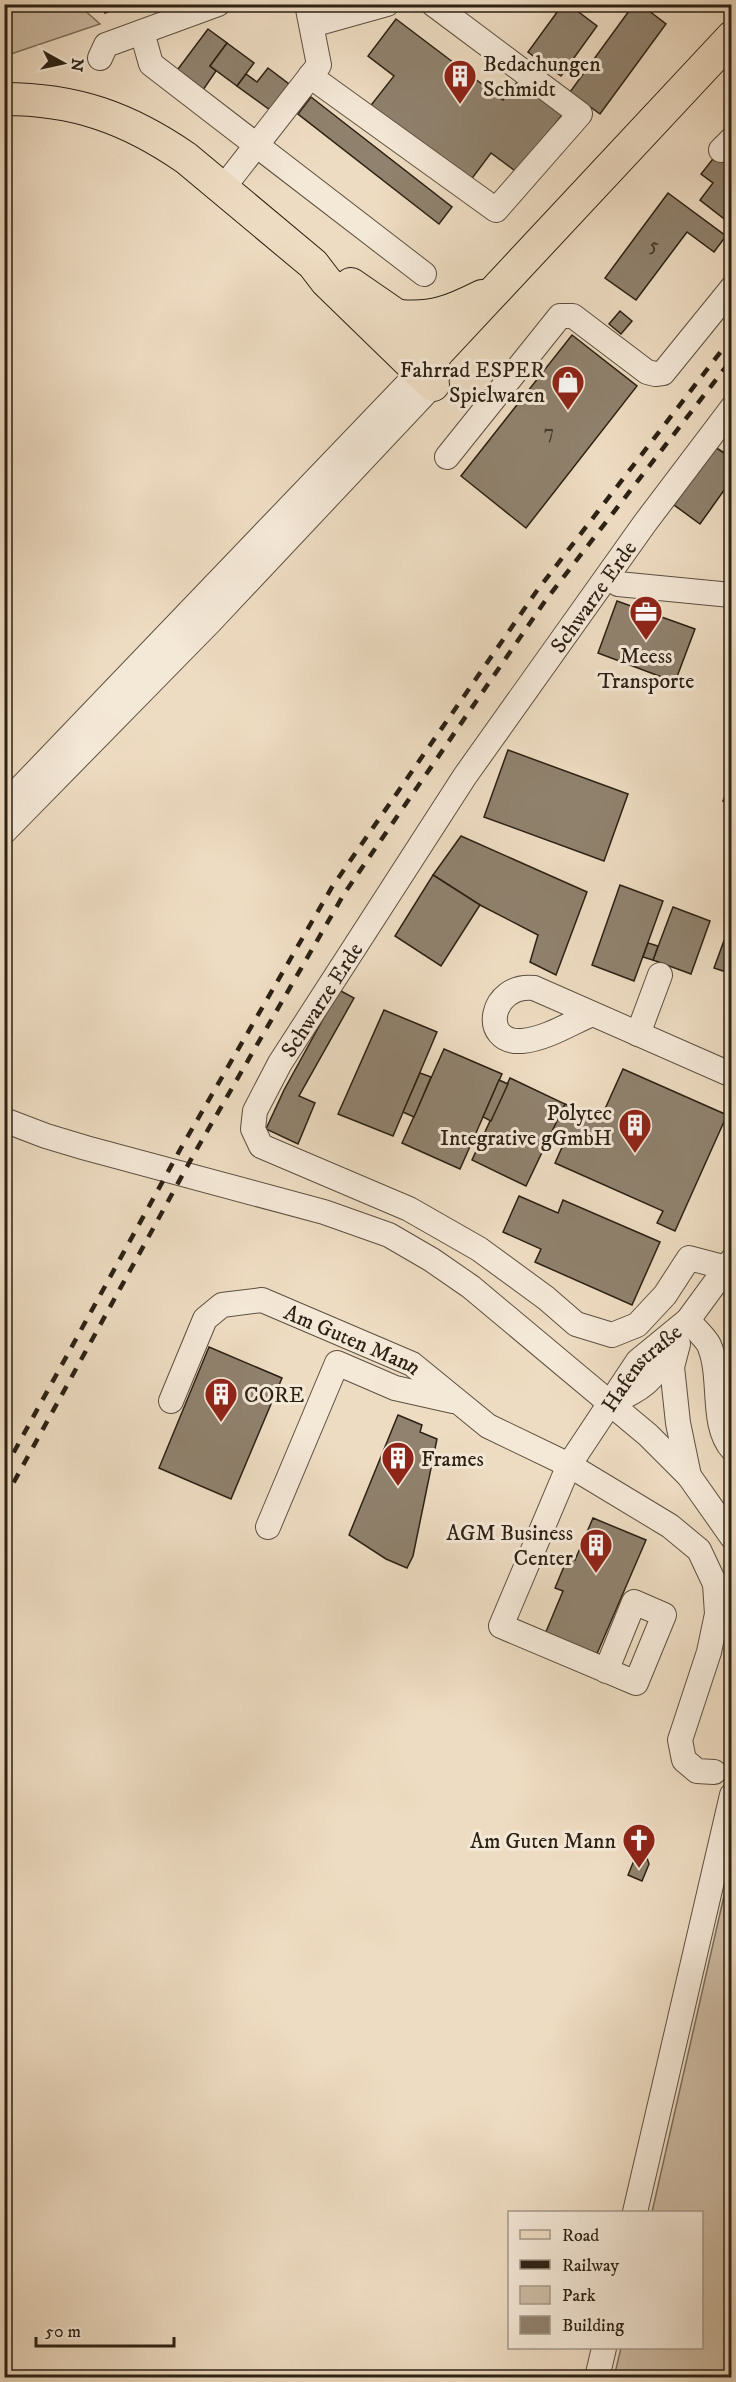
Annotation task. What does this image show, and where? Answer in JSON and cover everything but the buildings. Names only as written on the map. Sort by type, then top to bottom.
[{"type":"main road","points":[[429,371],[496,289],[732,37]]},
{"type":"main road","points":[[429,371],[732,67]]},
{"type":"main road","points":[[4,99],[30,99],[74,105],[121,120],[164,143],[223,188],[313,264],[326,281],[429,371]]},
{"type":"main road","points":[[313,264],[334,273],[400,316],[426,338],[429,371]]},
{"type":"main road","points":[[400,316],[421,317],[442,314],[496,289]]},
{"type":"street","points":[[100,58],[106,45],[218,4]]},
{"type":"street","points":[[223,188],[319,65],[310,15],[387,4]]},
{"type":"street","points":[[310,76],[496,210],[580,114],[433,4]]},
{"type":"street","points":[[142,32],[152,64],[424,274]]},
{"type":"street","points":[[447,457],[560,316],[573,316],[647,372],[663,373],[732,288]]},
{"type":"street","points":[[4,805],[429,371]]},
{"type":"street","points":[[4,832],[210,622],[429,371]]},
{"type":"street","name":"Schwarze Erde","points":[[729,1264],[689,1258],[665,1295],[637,1325],[612,1335],[576,1324],[546,1298],[479,1249],[410,1209],[261,1146],[253,1130],[255,1111],[280,1063],[465,776],[645,523],[732,408]]},
{"type":"street","points":[[618,584],[731,594]]},
{"type":"street","points":[[638,1034],[660,975]]},
{"type":"street","points":[[592,1014],[732,1075]]},
{"type":"street","points":[[4,1120],[46,1136],[324,1212],[389,1235],[432,1260],[471,1287],[648,1435],[689,1476],[732,1537]]},
{"type":"street","name":"Hafenstraße","points":[[689,1476],[678,1423],[672,1367],[688,1320],[729,1264]]},
{"type":"street","name":"Am Guten Mann","points":[[171,1401],[205,1319],[222,1305],[262,1300],[412,1364],[488,1426],[568,1465],[670,1526],[699,1550],[715,1584],[717,1614],[709,1652],[680,1740],[684,1760],[697,1771],[714,1772]]},
{"type":"street","points":[[688,1320],[709,1345],[725,1394],[719,1424],[725,1441],[732,1449]]},
{"type":"street","name":"Hafenstraße","points":[[610,1403],[638,1361],[688,1320]]},
{"type":"street","name":"Hafenstraße","points":[[610,1403],[632,1394],[651,1381],[678,1344]]},
{"type":"street","points":[[268,1527],[337,1363],[395,1388],[458,1402]]},
{"type":"street","points":[[606,1671],[501,1626],[568,1465],[610,1403]]},
{"type":"street","points":[[635,2211],[732,1795]]},
{"type":"street","points":[[597,2378],[604,2349]]},
{"type":"green space","points":[[4,5],[82,5],[82,8],[100,24],[5,56]]},
{"type":"green space","points":[[731,1865],[731,2377],[614,2377],[621,2349],[703,2349],[703,2211],[652,2211]]},
{"type":"railway","points":[[4,1470],[181,1148],[332,887],[536,592],[732,337]]},
{"type":"railway","points":[[4,1500],[194,1154],[344,894],[545,601],[732,359]]},
{"type":"place","name":"Bedachungen Schmidt","points":[[460,105]]},
{"type":"place","name":"Fahrrad ESPER Spielwaren","points":[[568,411]]},
{"type":"place","name":"Meess Transporte","points":[[646,641]]},
{"type":"place","name":"Polytec Integrative gGmbH","points":[[635,1154]]},
{"type":"place","name":"CORE","points":[[221,1423]]},
{"type":"place","name":"Frames","points":[[398,1487]]},
{"type":"place","name":"AGM Business Center","points":[[596,1574]]},
{"type":"place","name":"Am Guten Mann","points":[[639,1869]]}]
